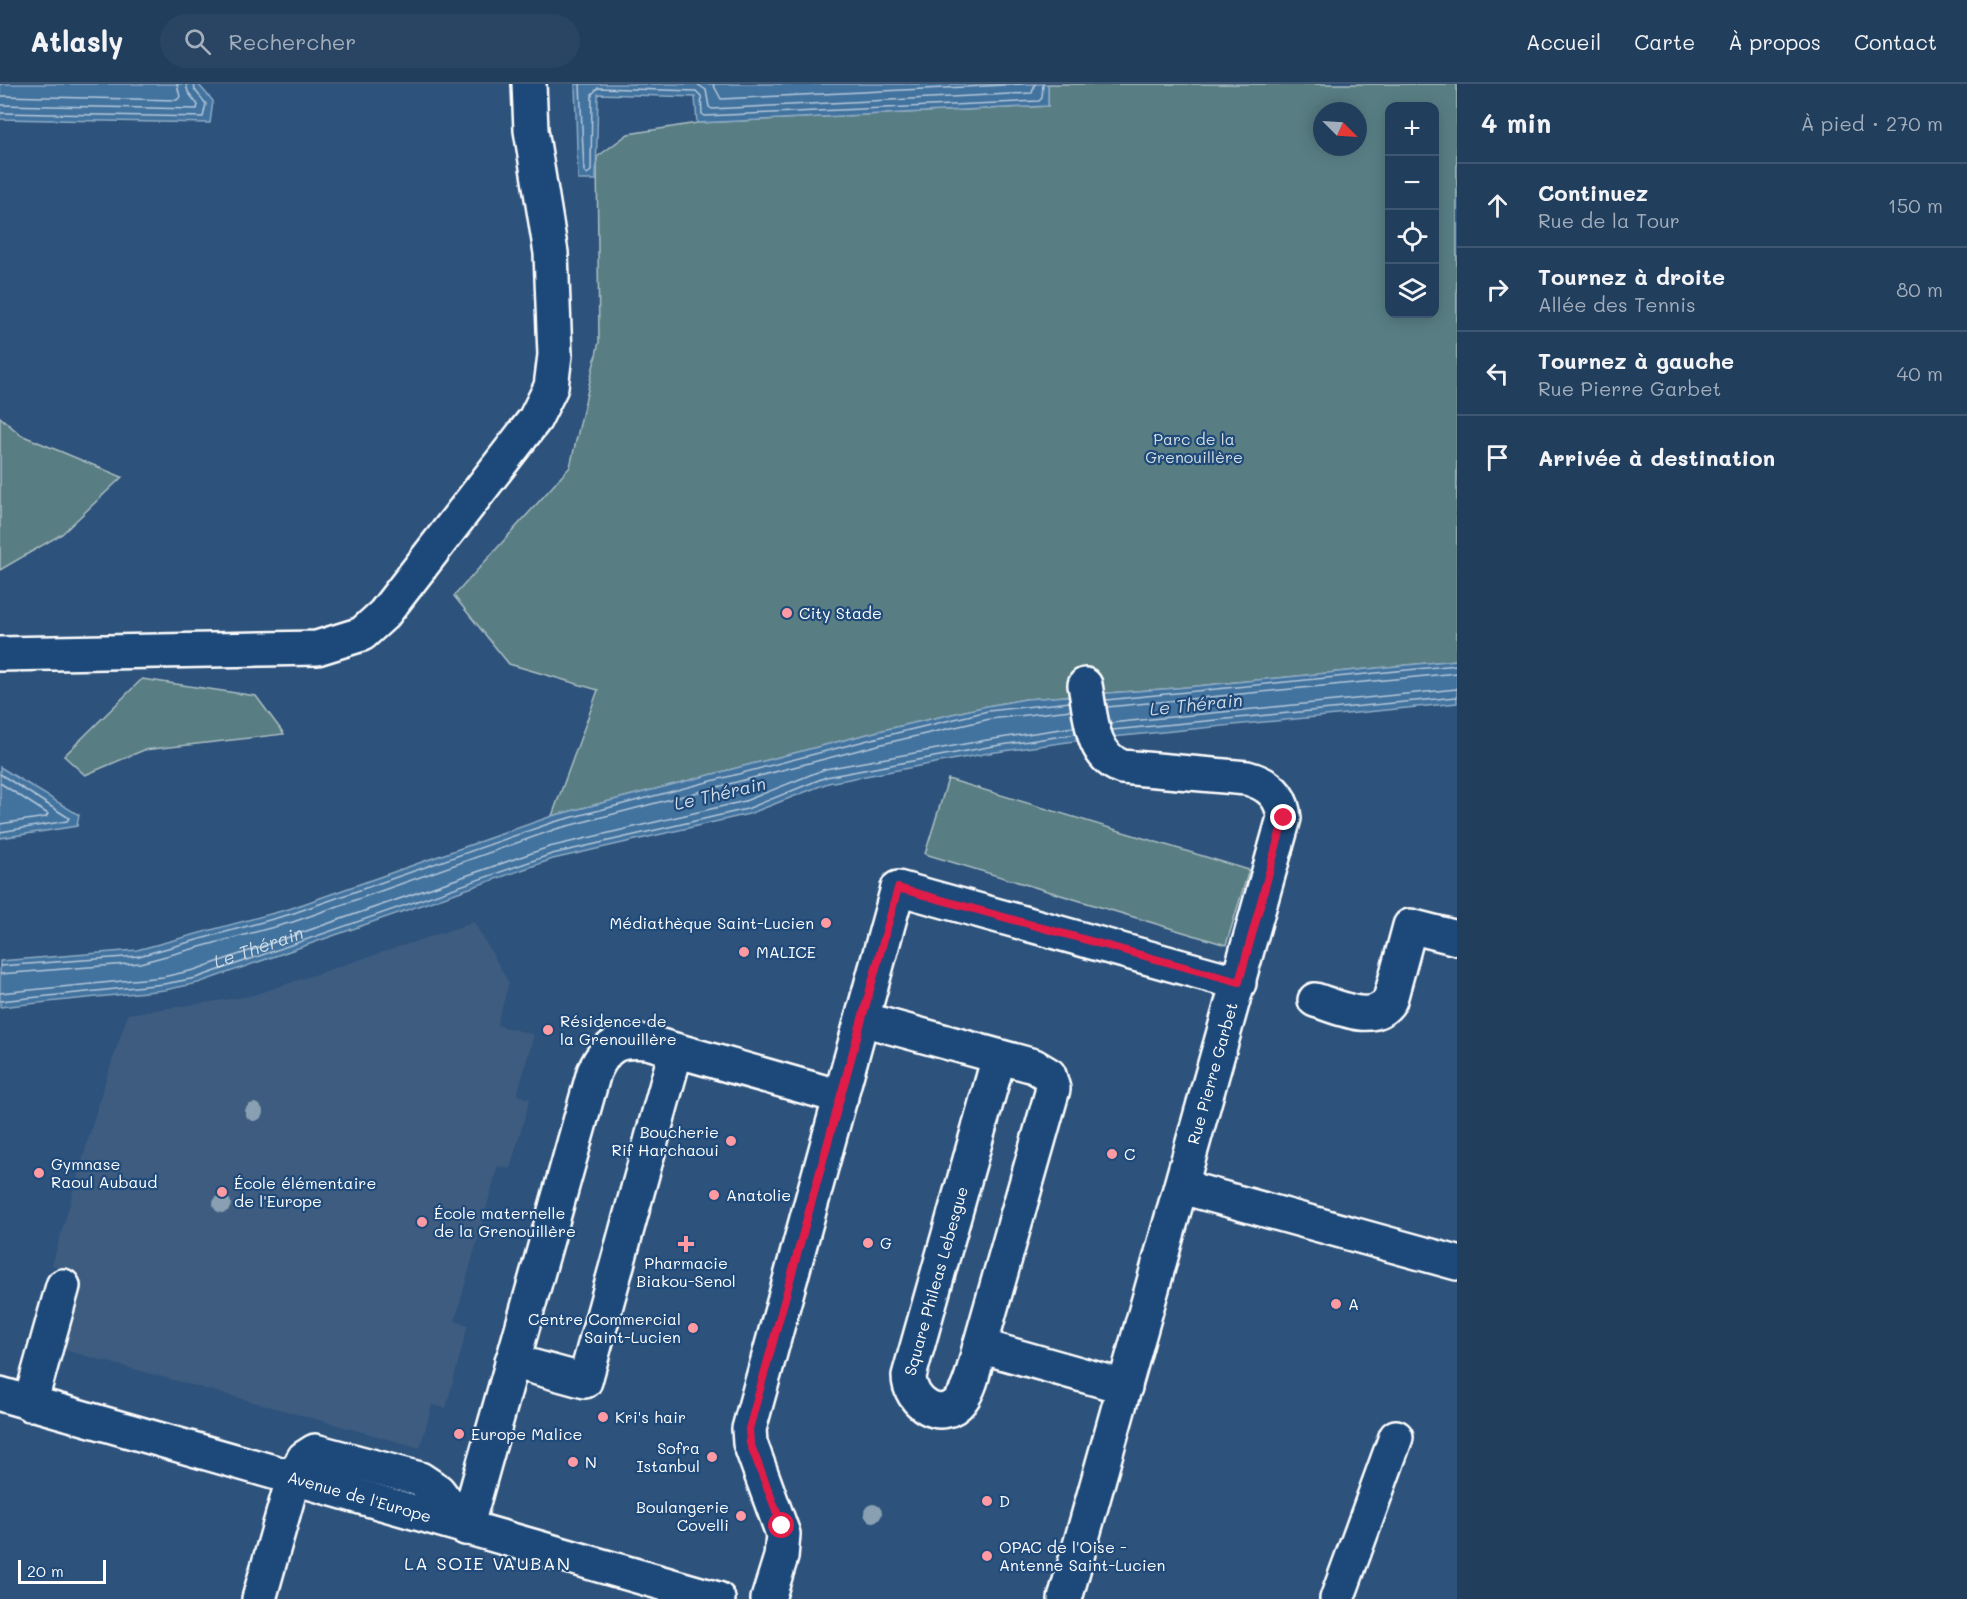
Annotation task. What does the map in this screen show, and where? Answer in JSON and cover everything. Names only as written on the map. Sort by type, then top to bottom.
[{"type":"street","points":[[0,654],[317,648],[362,634],[384,614],[535,419],[551,387],[555,355],[551,253],[531,130],[529,84]]},
{"type":"street","name":"Rue Pierre Garbet","points":[[1065,1599],[1283,830],[1284,808],[1279,799],[1261,782],[1247,778],[1122,767],[1102,754],[1085,685]]},
{"type":"street","points":[[768,1599],[781,1557],[783,1534],[750,1443],[749,1429],[898,888],[1239,982]]},
{"type":"street","points":[[1315,1000],[1367,1014],[1377,1013],[1384,1009],[1390,1000],[1410,926],[1457,939]]},
{"type":"street","name":"Square Phileas Lebesgue","points":[[862,1019],[999,1057],[1043,1070],[1052,1081],[1053,1089],[966,1393],[956,1405],[944,1411],[935,1411],[919,1403],[913,1394],[909,1376],[999,1057]]},
{"type":"street","points":[[466,1528],[600,1059],[613,1046],[628,1041],[647,1042],[841,1097]]},
{"type":"street","points":[[512,1361],[585,1381],[676,1051]]},
{"type":"street","points":[[1182,1187],[1457,1263]]},
{"type":"street","points":[[15,1399],[63,1286]]},
{"type":"street","points":[[980,1346],[1125,1386]]},
{"type":"street","name":"Avenue de l'Europe","points":[[15,1399],[700,1596]]},
{"type":"street","points":[[1337,1599],[1396,1437]]},
{"type":"street","points":[[259,1599],[293,1479]]},
{"type":"shaded area","name":"École élémentaire de l'Europe","points":[[474,922],[509,983],[497,1025],[534,1035],[517,1095],[530,1099],[510,1169],[498,1166],[455,1321],[468,1325],[446,1408],[432,1405],[420,1448],[57,1348],[78,1273],[52,1265],[102,1091],[128,1014],[250,996]]},
{"type":"green space","name":"Parc de la Grenouillère","points":[[1048,84],[1457,84],[1457,660],[1177,688],[1026,699],[879,731],[552,816],[598,690],[509,664],[454,596],[570,467],[599,342],[597,157],[628,134],[697,123],[1048,106]]},
{"type":"green space","points":[[0,417],[21,435],[122,477],[62,534],[0,570]]},
{"type":"green space","points":[[142,679],[256,696],[284,734],[144,750],[85,775],[64,756]]},
{"type":"green space","points":[[948,779],[1249,870],[1226,945],[925,854]]},
{"type":"water","points":[[0,84],[198,84],[213,101],[210,123],[0,119]]},
{"type":"water","points":[[575,84],[1048,84],[1048,106],[697,123],[695,97],[598,94],[596,180],[578,180]]},
{"type":"water","name":"Le Thérain","points":[[1457,660],[1457,703],[1082,740],[989,753],[828,783],[749,814],[553,859],[198,983],[165,990],[0,1007],[0,961],[137,950],[289,909],[552,816],[879,731],[1026,699],[1177,688]]},
{"type":"water","points":[[0,767],[79,815],[77,826],[0,838]]},
{"type":"place","name":"City Stade","points":[[787,613]]},
{"type":"place","name":"Médiathèque Saint-Lucien","points":[[826,923]]},
{"type":"place","name":"MALICE","points":[[744,952]]},
{"type":"place","name":"Résidence de la Grenouillère","points":[[548,1030]]},
{"type":"place","name":"Boucherie Rif Harchaoui","points":[[731,1141]]},
{"type":"place","name":"C","points":[[1112,1154]]},
{"type":"place","name":"Gymnase Raoul Aubaud","points":[[39,1173]]},
{"type":"place","name":"École élémentaire de l'Europe","points":[[222,1192]]},
{"type":"place","name":"Anatolie","points":[[714,1195]]},
{"type":"place","name":"École maternelle de la Grenouillère","points":[[422,1222]]},
{"type":"place","name":"G","points":[[868,1243]]},
{"type":"place","name":"Pharmacie Biakou-Senol","points":[[686,1244]]},
{"type":"place","name":"A","points":[[1336,1304]]},
{"type":"place","name":"Centre Commercial Saint-Lucien","points":[[693,1328]]},
{"type":"place","name":"Kri's hair","points":[[603,1417]]},
{"type":"place","name":"Europe Malice","points":[[459,1434]]},
{"type":"place","name":"Sofra Istanbul","points":[[712,1457]]},
{"type":"place","name":"N","points":[[573,1462]]},
{"type":"place","name":"D","points":[[987,1501]]},
{"type":"place","name":"Boulangerie Covelli","points":[[741,1516]]},
{"type":"place","name":"OPAC de l'Oise - Antenne Saint-Lucien","points":[[987,1556]]},
{"type":"district","name":"LA SOIE VAUBAN","points":[[488,1564]]},
{"type":"route","points":[[782,1526],[750,1443],[749,1429],[898,888],[1239,982],[1283,830],[1284,818]]}]
